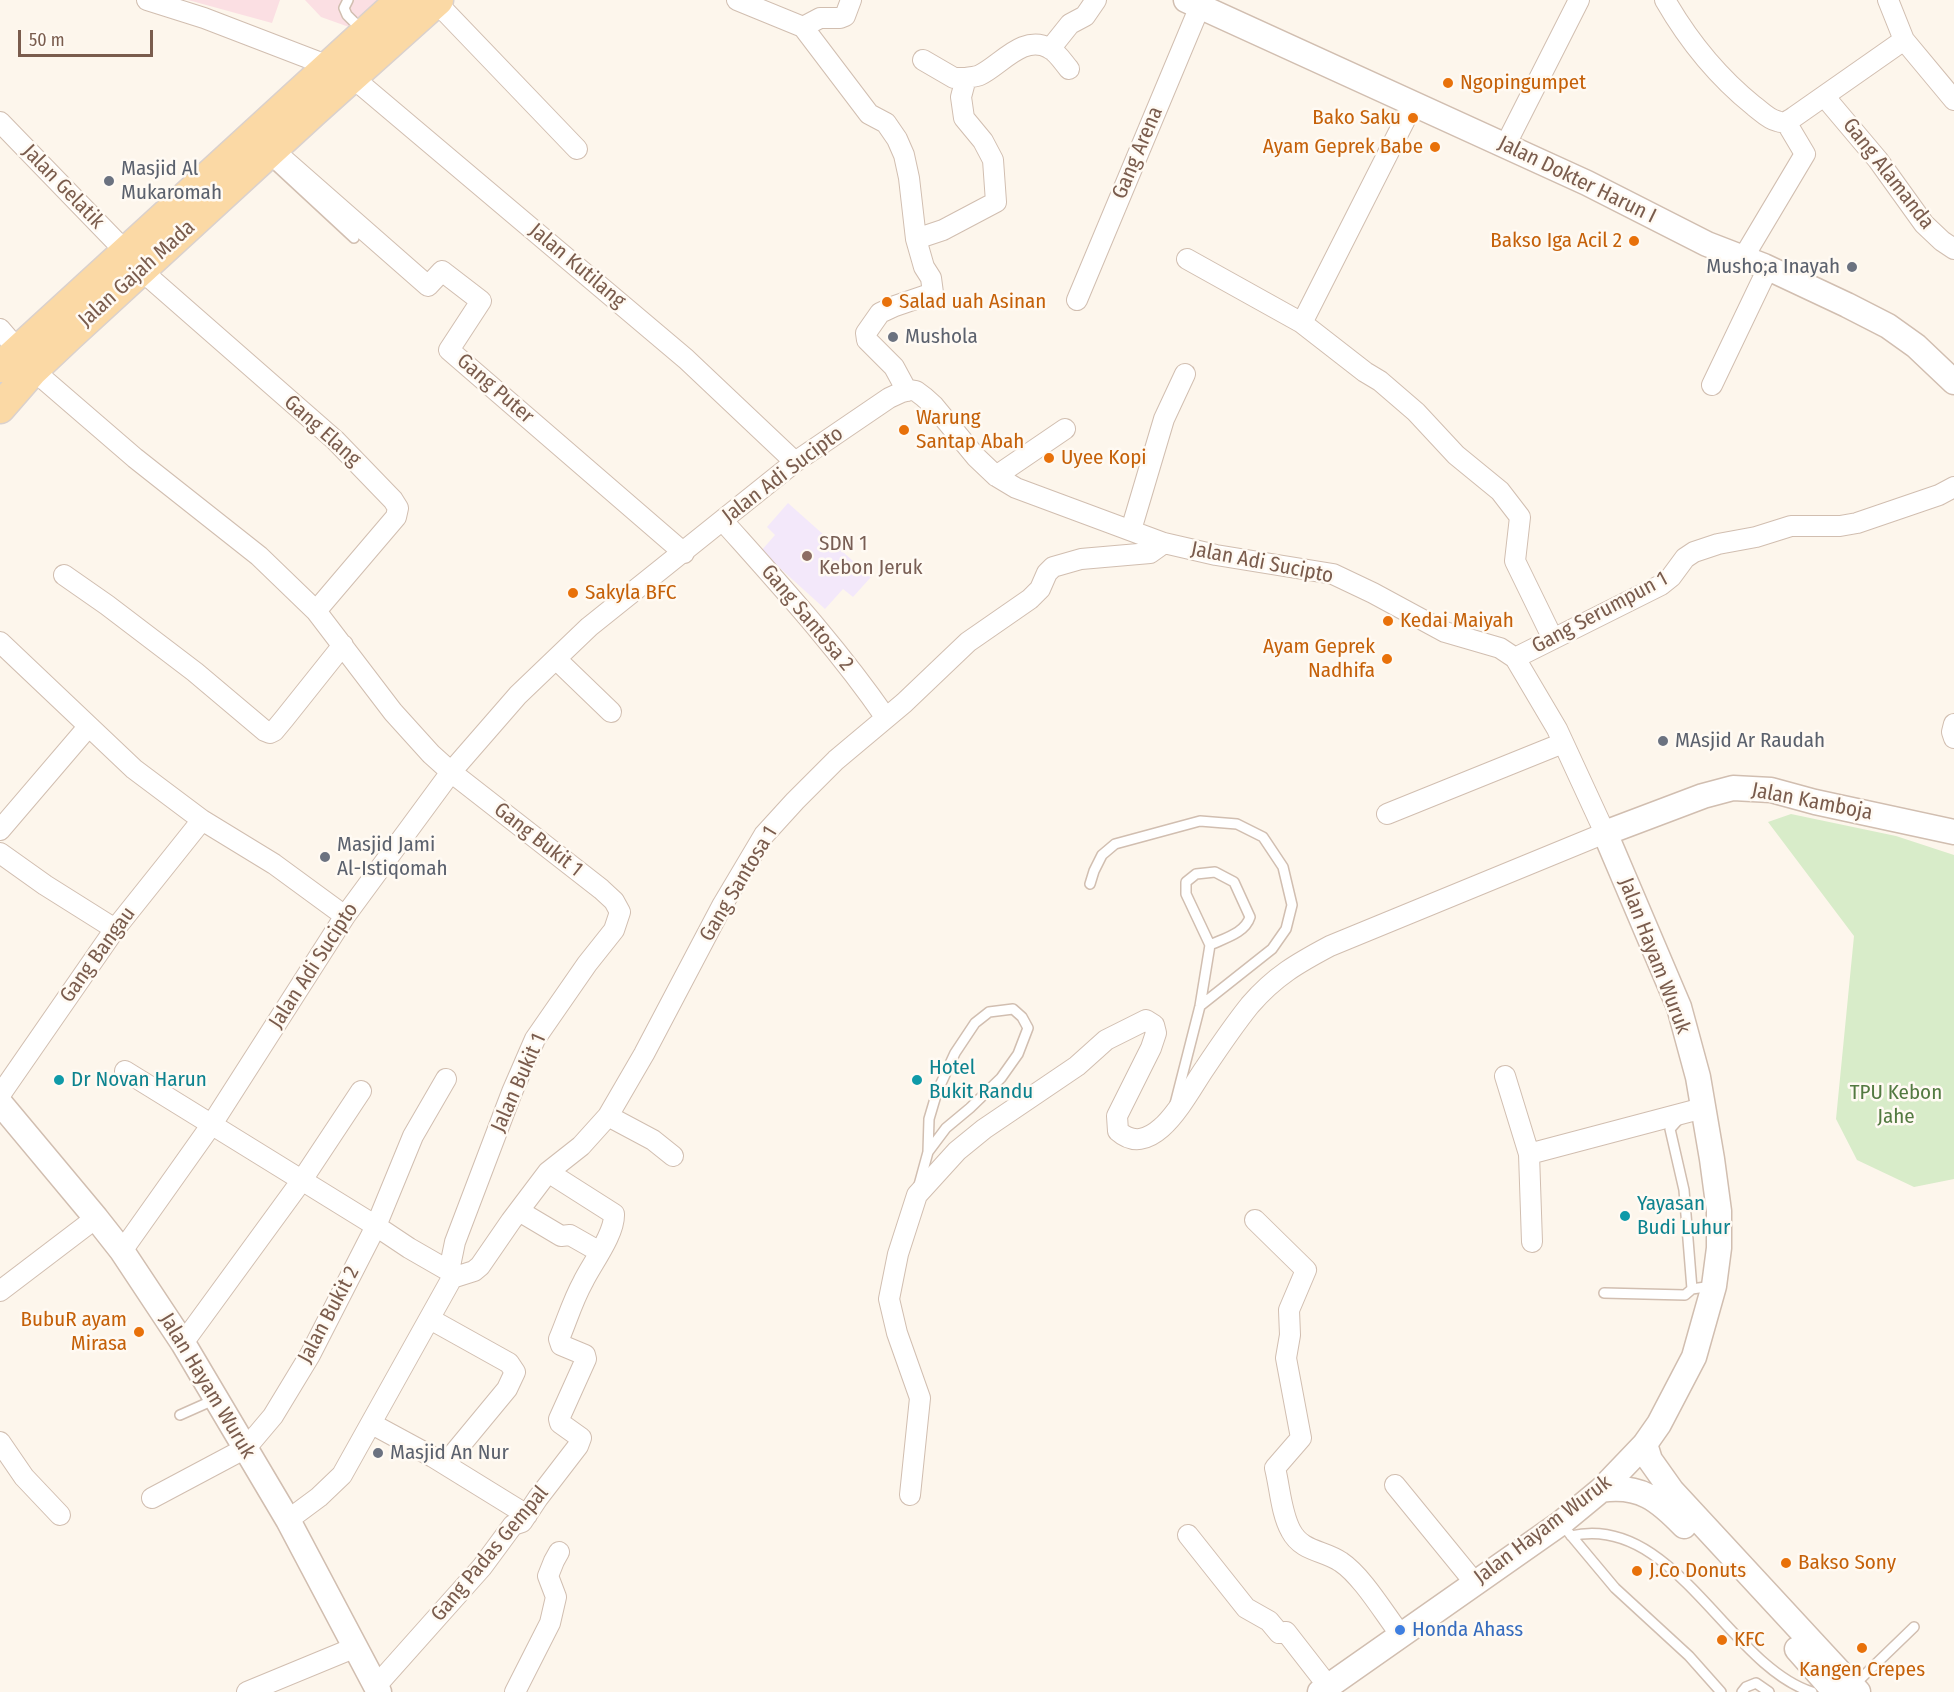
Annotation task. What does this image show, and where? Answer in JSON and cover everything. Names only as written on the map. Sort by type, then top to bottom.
[{"type":"main road","name":"Jalan Gajah Mada","points":[[0,408],[13,354],[269,153],[340,71],[365,33],[401,0]]},
{"type":"main road","name":"Jalan Gajah Mada","points":[[134,261],[340,71],[437,1]]},
{"type":"street","name":"Jalan Kutilang","points":[[147,0],[204,18],[340,71],[686,359],[795,462]]},
{"type":"street","points":[[737,0],[803,27],[869,114],[886,123],[904,155],[916,239],[924,267],[931,278],[933,293],[880,313],[866,333],[867,340],[894,367],[907,391]]},
{"type":"street","points":[[803,27],[820,18],[845,16],[851,0]]},
{"type":"street","points":[[1050,48],[1070,24],[1085,16],[1096,0]]},
{"type":"street","points":[[1506,146],[1579,0]]},
{"type":"street","points":[[1665,0],[1675,18],[1711,66],[1764,115],[1777,121],[1785,122],[1904,40]]},
{"type":"street","points":[[1888,0],[1904,40],[1954,100]]},
{"type":"street","points":[[437,1],[577,149]]},
{"type":"street","name":"Jalan Dokter Harun I","points":[[1193,3],[1587,183],[1707,244],[1768,268],[1888,326],[1917,346],[1954,382]]},
{"type":"street","name":"Gang Arena","points":[[1077,300],[1193,3]]},
{"type":"street","points":[[923,60],[954,78],[966,78],[980,75],[1026,46],[1040,45],[1050,48],[1070,69]]},
{"type":"street","points":[[916,239],[943,230],[996,202],[993,160],[983,141],[964,118],[961,98],[966,78]]},
{"type":"street","name":"Gang Alamanda","points":[[1824,96],[1878,160],[1924,224],[1954,249]]},
{"type":"street","points":[[1302,323],[1413,104]]},
{"type":"street","name":"Jalan Gelatik","points":[[0,122],[134,261]]},
{"type":"street","points":[[1743,258],[1805,154],[1785,122]]},
{"type":"street","name":"Gang Puter","points":[[269,153],[428,286],[442,271],[481,301],[449,350],[684,553]]},
{"type":"street","points":[[1187,259],[1302,323],[1380,381],[1416,412],[1456,455],[1500,491],[1520,517],[1515,561],[1553,639]]},
{"type":"street","name":"Gang Elang","points":[[134,261],[335,440],[369,474],[398,508],[396,517],[316,611]]},
{"type":"street","points":[[1712,385],[1768,268]]},
{"type":"street","name":"Gang Bukit 1","points":[[13,354],[135,458],[259,556],[316,611],[393,712],[431,754],[601,889],[614,901],[620,912]]},
{"type":"street","points":[[1131,530],[1164,419],[1185,374]]},
{"type":"street","name":"Jalan Adi Sucipto","points":[[122,1251],[212,1124],[345,916],[451,772],[518,695],[589,627],[795,462],[890,398],[907,391],[916,391],[934,406],[976,457],[996,476],[1016,488],[1164,543],[1216,555],[1334,574],[1445,632],[1500,648],[1515,658]]},
{"type":"street","points":[[996,476],[1065,429]]},
{"type":"street","name":"Gang Serumpun 1","points":[[1515,658],[1661,585],[1671,577],[1685,558],[1694,552],[1791,526],[1840,526],[1857,523],[1946,491]]},
{"type":"street","name":"Gang Santosa 2","points":[[723,521],[810,618],[862,683],[886,718]]},
{"type":"street","name":"Gang Santosa 1","points":[[450,1274],[474,1271],[480,1266],[548,1172],[580,1146],[608,1116],[644,1054],[718,914],[764,835],[836,760],[904,703],[968,642],[1030,599],[1040,589],[1047,573],[1053,567],[1081,559],[1150,553],[1164,543]]},
{"type":"street","points":[[64,575],[107,605],[270,733],[274,731],[343,645]]},
{"type":"street","points":[[0,642],[134,769],[202,820],[274,864],[345,916]]},
{"type":"street","points":[[910,1495],[920,1398],[897,1333],[889,1299],[898,1254],[917,1195],[957,1151],[984,1129],[1077,1066],[1106,1040],[1146,1020],[1154,1025],[1156,1034],[1144,1064],[1117,1116],[1118,1131],[1125,1138],[1138,1140],[1147,1137],[1174,1116],[1250,1005],[1278,976],[1293,966],[1330,946],[1605,833],[1563,743],[1515,658]]},
{"type":"street","points":[[556,659],[611,712]]},
{"type":"street","points":[[1954,724],[1952,732],[1954,738]]},
{"type":"street","points":[[0,830],[88,727]]},
{"type":"street","points":[[1388,814],[1563,743]]},
{"type":"street","name":"Jalan Kamboja","points":[[1605,833],[1703,796],[1742,788],[1771,790],[1815,802],[1954,832]]},
{"type":"street","name":"Gang Bangau","points":[[0,1095],[115,929],[202,820]]},
{"type":"street","name":"Jalan Hayam Wuruk","points":[[1324,1689],[1475,1583],[1566,1529],[1645,1444],[1659,1424],[1694,1357],[1703,1287],[1719,1248],[1719,1211],[1698,1077],[1679,1007],[1605,833]]},
{"type":"street","points":[[0,853],[45,885],[115,929]]},
{"type":"street","name":"Jalan Bukit 1","points":[[288,1521],[319,1497],[342,1475],[430,1320],[450,1274],[455,1242],[512,1092],[535,1039],[587,963],[614,930],[620,912]]},
{"type":"street","points":[[125,1071],[450,1274]]},
{"type":"street","points":[[1506,1077],[1529,1154],[1532,1242]]},
{"type":"street","name":"Jalan Bukit 2","points":[[152,1498],[246,1448],[273,1416],[310,1354],[376,1226],[413,1136],[446,1079]]},
{"type":"street","points":[[183,1343],[302,1180],[361,1091]]},
{"type":"street","name":"Jalan Hayam Wuruk","points":[[0,1103],[122,1251],[183,1343],[288,1521],[378,1689]]},
{"type":"street","points":[[1529,1154],[1704,1113]]},
{"type":"street","points":[[608,1116],[653,1140],[673,1156]]},
{"type":"street","name":"Gang Padas Gempal","points":[[378,1689],[482,1568],[513,1525],[522,1522],[582,1438],[560,1423],[559,1419],[586,1359],[585,1355],[561,1345],[559,1339],[583,1281],[612,1226],[614,1214],[548,1172]]},
{"type":"street","points":[[519,1211],[561,1236],[570,1235],[600,1252]]},
{"type":"street","points":[[0,1291],[96,1218]]},
{"type":"street","points":[[1255,1220],[1306,1270],[1289,1310],[1290,1335],[1286,1358],[1301,1438],[1275,1468],[1285,1516],[1291,1531],[1299,1542],[1308,1549],[1323,1552],[1342,1562],[1358,1577],[1400,1634]]},
{"type":"street","points":[[430,1320],[509,1364],[515,1372],[507,1389],[445,1464]]},
{"type":"street","points":[[372,1424],[445,1464],[527,1515]]},
{"type":"street","points":[[0,1442],[24,1477],[60,1515]]},
{"type":"street","points":[[1645,1444],[1650,1460],[1672,1491],[1836,1689]]},
{"type":"street","points":[[1395,1485],[1475,1583]]},
{"type":"street","points":[[1601,1490],[1616,1488],[1633,1490],[1651,1497],[1664,1506],[1836,1689]]},
{"type":"street","points":[[1188,1535],[1246,1608],[1269,1621],[1279,1633],[1286,1632],[1324,1689]]},
{"type":"street","points":[[515,1692],[550,1623],[556,1598],[548,1576],[559,1552]]},
{"type":"street","points":[[247,1692],[356,1647]]},
{"type":"lane","points":[[348,0],[344,8],[347,15],[365,33]]},
{"type":"lane","points":[[269,153],[354,238]]},
{"type":"lane","points":[[1090,884],[1102,855],[1115,844],[1200,821],[1237,824],[1263,837],[1283,867],[1292,905],[1286,929],[1272,949],[1200,1006]]},
{"type":"lane","points":[[1174,1116],[1176,1096],[1200,1006],[1210,945],[1186,894],[1186,882],[1196,874],[1215,872],[1234,882],[1250,917],[1246,926],[1238,932],[1210,945]]},
{"type":"lane","points":[[917,1195],[928,1152],[929,1119],[937,1092],[956,1053],[975,1023],[982,1017],[989,1012],[1013,1009],[1022,1017],[1028,1028],[1018,1054],[1001,1078],[946,1128],[928,1152]]},
{"type":"lane","points":[[1604,1293],[1685,1295],[1703,1287],[1670,1129],[1676,1120],[1704,1113]]},
{"type":"lane","points":[[180,1415],[216,1399]]},
{"type":"lane","points":[[1566,1529],[1617,1538],[1647,1551],[1662,1561],[1695,1590],[1775,1673],[1799,1688],[1836,1689],[1914,1628]]},
{"type":"lane","points":[[1566,1529],[1615,1588],[1689,1656],[1720,1692]]},
{"type":"lane","points":[[1742,1692],[1746,1687],[1756,1683],[1769,1692]]},
{"type":"shaded area","points":[[188,0],[280,0],[272,23]]},
{"type":"shaded area","points":[[305,0],[377,0],[349,27],[321,17]]},
{"type":"shaded area","name":"SDN 1 Kebon Jeruk","points":[[788,503],[871,577],[853,597],[843,589],[825,609],[761,551],[775,535],[767,527]]},
{"type":"green space","name":"TPU Kebon Jahe","points":[[1791,814],[1896,836],[1954,855],[1954,1179],[1914,1187],[1857,1160],[1836,1119],[1854,936],[1768,822]]},
{"type":"place","name":"Ngopingumpet","points":[[1448,83]]},
{"type":"place","name":"Bako Saku","points":[[1413,118]]},
{"type":"place","name":"Ayam Geprek Babe","points":[[1435,147]]},
{"type":"place","name":"Masjid Al Mukaromah","points":[[109,181]]},
{"type":"place","name":"Bakso Iga Acil 2","points":[[1634,241]]},
{"type":"place","name":"Musho;a Inayah","points":[[1852,267]]},
{"type":"place","name":"Salad uah Asinan","points":[[887,302]]},
{"type":"place","name":"Mushola","points":[[893,337]]},
{"type":"place","name":"Warung Santap Abah","points":[[904,430]]},
{"type":"place","name":"Uyee Kopi","points":[[1049,458]]},
{"type":"place","name":"SDN 1 Kebon Jeruk","points":[[807,556]]},
{"type":"place","name":"Sakyla BFC","points":[[573,593]]},
{"type":"place","name":"Kedai Maiyah","points":[[1388,621]]},
{"type":"place","name":"Ayam Geprek Nadhifa","points":[[1387,659]]},
{"type":"place","name":"MAsjid Ar Raudah","points":[[1663,741]]},
{"type":"place","name":"Masjid Jami Al-Istiqomah","points":[[325,857]]},
{"type":"place","name":"Dr Novan Harun","points":[[59,1080]]},
{"type":"place","name":"Hotel Bukit Randu","points":[[917,1080]]},
{"type":"place","name":"Yayasan Budi Luhur","points":[[1625,1216]]},
{"type":"place","name":"BubuR ayam Mirasa","points":[[139,1332]]},
{"type":"place","name":"Masjid An Nur","points":[[378,1453]]},
{"type":"place","name":"Bakso Sony","points":[[1786,1563]]},
{"type":"place","name":"J.Co Donuts","points":[[1637,1571]]},
{"type":"place","name":"Honda Ahass","points":[[1400,1630]]},
{"type":"place","name":"KFC","points":[[1722,1640]]},
{"type":"place","name":"Kangen Crepes","points":[[1862,1648]]}]
